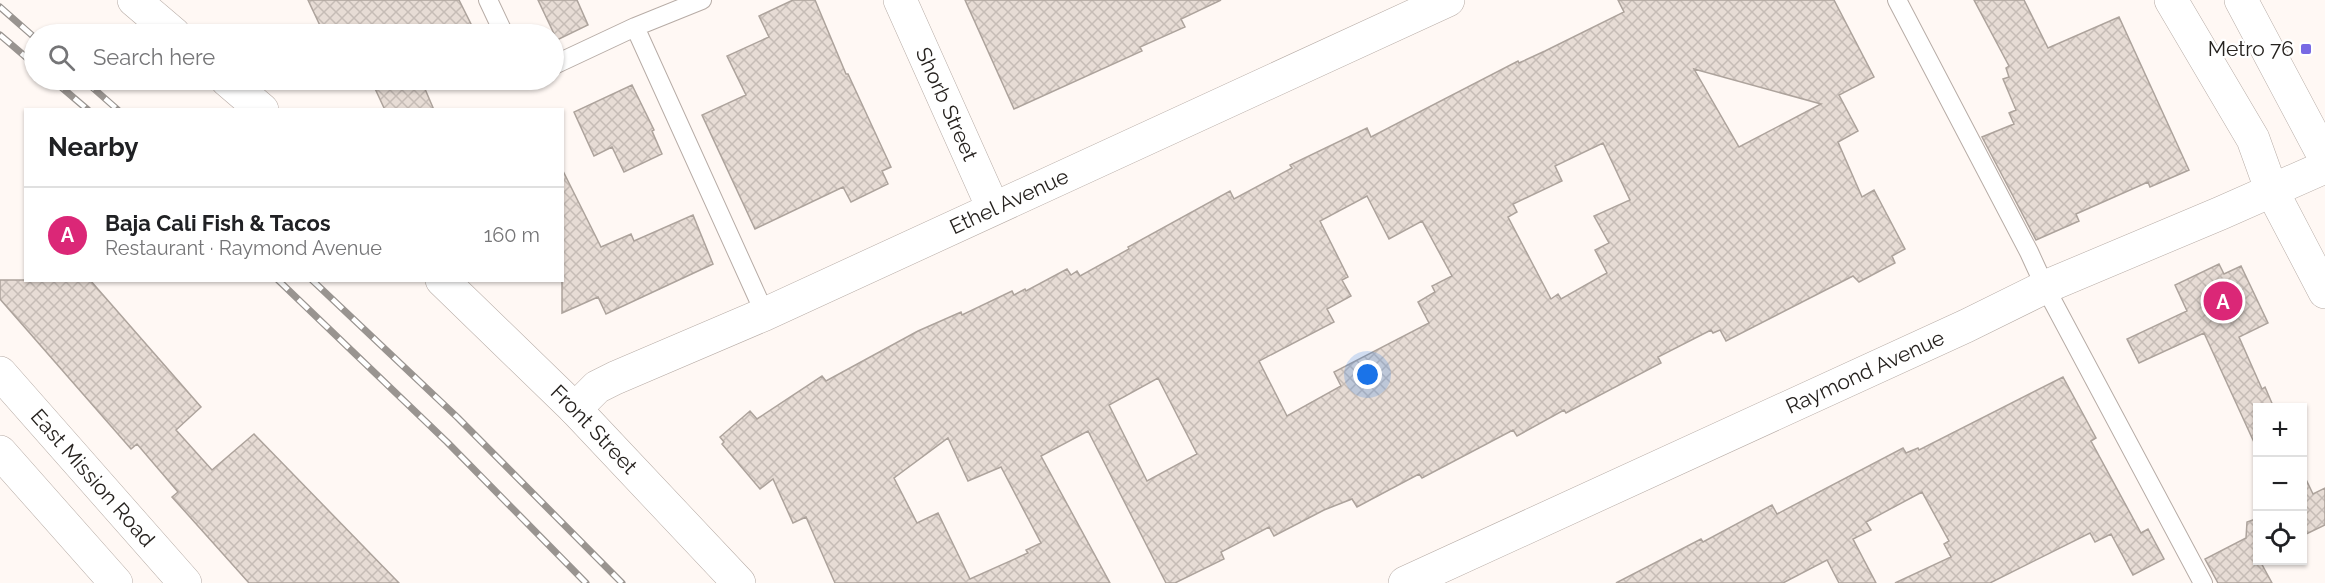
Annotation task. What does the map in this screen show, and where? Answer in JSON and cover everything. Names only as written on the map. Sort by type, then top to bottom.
[{"type":"street","points":[[134,0],[162,24]]},
{"type":"street","name":"Shorb Street","points":[[900,0],[993,208]]},
{"type":"street","name":"Ethel Avenue","points":[[574,410],[597,387],[765,314],[993,208],[1404,9],[1448,0]]},
{"type":"street","points":[[2171,0],[2253,139],[2271,189],[2325,292]]},
{"type":"street","points":[[2241,0],[2325,158]]},
{"type":"street","points":[[239,90],[260,108]]},
{"type":"street","name":"Raymond Avenue","points":[[1405,583],[1966,326],[2045,287],[2325,167]]},
{"type":"street","name":"Front Street","points":[[444,282],[574,410],[739,583]]},
{"type":"street","name":"East Mission Road","points":[[0,373],[185,583]]},
{"type":"street","points":[[0,452],[116,583]]},
{"type":"lane","points":[[488,0],[499,24]]},
{"type":"lane","points":[[564,59],[702,0]]},
{"type":"lane","points":[[1897,0],[2030,252],[2045,287],[2203,583]]},
{"type":"lane","points":[[636,27],[765,314]]},
{"type":"building","points":[[308,0],[459,0],[471,24],[319,24]]},
{"type":"building","points":[[538,0],[577,0],[588,25],[564,37],[564,24],[549,24]]},
{"type":"building","points":[[793,0],[815,0],[846,74],[848,74],[891,167],[882,171],[888,184],[851,202],[843,187],[755,229],[702,115],[746,95],[727,56],[769,37],[759,16]]},
{"type":"building","points":[[965,0],[1221,0],[1181,19],[1185,27],[1140,47],[1142,51],[1014,109]]},
{"type":"building","points":[[1618,0],[1834,0],[1874,77],[1839,95],[1858,131],[1838,142],[1862,197],[1874,190],[1905,249],[1892,256],[1895,263],[1859,282],[1853,276],[1726,341],[1720,330],[1713,333],[1711,330],[1658,357],[1661,363],[1566,413],[1564,410],[1517,436],[1513,430],[1422,478],[1419,474],[1357,507],[1352,499],[1324,510],[1274,536],[1269,527],[1221,552],[1224,559],[1175,583],[1166,583],[1088,431],[1041,456],[1110,583],[835,583],[806,517],[793,523],[773,479],[760,489],[722,444],[724,442],[720,437],[750,411],[757,419],[822,376],[826,381],[918,331],[961,312],[962,315],[1012,291],[1014,295],[1025,289],[1026,291],[1067,269],[1071,275],[1077,271],[1080,276],[1230,191],[1234,199],[1292,168],[1290,165],[1367,128],[1371,137],[1518,61],[1519,63],[1545,51],[1624,12]],"holes":[[[1694,69],[1821,104],[1739,147]],[[1603,143],[1630,200],[1594,216],[1609,243],[1595,250],[1607,273],[1561,299],[1558,294],[1551,299],[1508,217],[1517,212],[1513,204],[1562,181],[1555,166]],[[1367,196],[1389,239],[1422,221],[1452,276],[1432,286],[1435,292],[1418,302],[1429,323],[1334,372],[1341,386],[1287,416],[1259,361],[1334,322],[1327,309],[1351,296],[1342,280],[1348,277],[1320,221]],[[1158,378],[1197,454],[1147,481],[1109,405]],[[948,438],[968,481],[1001,467],[1041,543],[1026,550],[1028,553],[970,579],[938,513],[917,523],[894,478]]]},
{"type":"building","points":[[1974,0],[2024,0],[2048,48],[2119,17],[2189,170],[2150,187],[2148,182],[2076,214],[2079,221],[2036,240],[1982,137],[2014,124],[2009,113],[2016,110],[2003,79],[2009,77],[2006,68],[2009,66]]},
{"type":"building","points":[[632,85],[654,130],[652,131],[662,154],[624,172],[612,147],[594,156],[574,112]]},
{"type":"building","points":[[376,90],[425,90],[433,108],[384,108]]},
{"type":"building","points":[[564,173],[601,247],[631,234],[634,241],[693,215],[713,264],[606,314],[598,297],[562,313]]},
{"type":"building","points":[[2219,264],[2224,274],[2241,266],[2268,323],[2239,337],[2262,389],[2265,387],[2272,403],[2253,403],[2253,440],[2204,333],[2139,363],[2127,339],[2187,311],[2175,285]]},
{"type":"building","points":[[0,280],[92,282],[201,407],[176,430],[212,470],[254,434],[399,583],[249,583],[172,497],[178,492],[137,444],[131,449],[0,299]]},
{"type":"building","points":[[2063,377],[2096,438],[2091,441],[2141,533],[2148,529],[2164,559],[2133,575],[2111,534],[2095,542],[2090,533],[1990,583],[1895,583],[1951,557],[1944,544],[1949,541],[1922,492],[1866,522],[1871,530],[1853,539],[1876,583],[1839,583],[1827,560],[1783,583],[1616,583],[1701,539],[1703,542],[1772,505],[1777,514],[1903,448],[1906,453],[1918,448],[1919,450]]},
{"type":"building","points":[[2307,481],[2313,494],[2325,488],[2325,525],[2307,534]]},
{"type":"building","points":[[2253,520],[2253,565],[2262,565],[2272,583],[2218,583],[2205,559],[2246,538],[2247,522]]},
{"type":"railway","points":[[0,7],[24,28]]},
{"type":"railway","points":[[0,35],[24,55]]},
{"type":"railway","points":[[65,90],[86,108]]},
{"type":"railway","points":[[95,90],[116,108]]},
{"type":"railway","points":[[280,282],[447,442],[586,583]]},
{"type":"railway","points":[[314,282],[457,417],[622,583]]},
{"type":"place","name":"Metro 76","points":[[2306,49]]},
{"type":"place","name":"Baja Cali Fish & Tacos","points":[[2223,301]]}]
